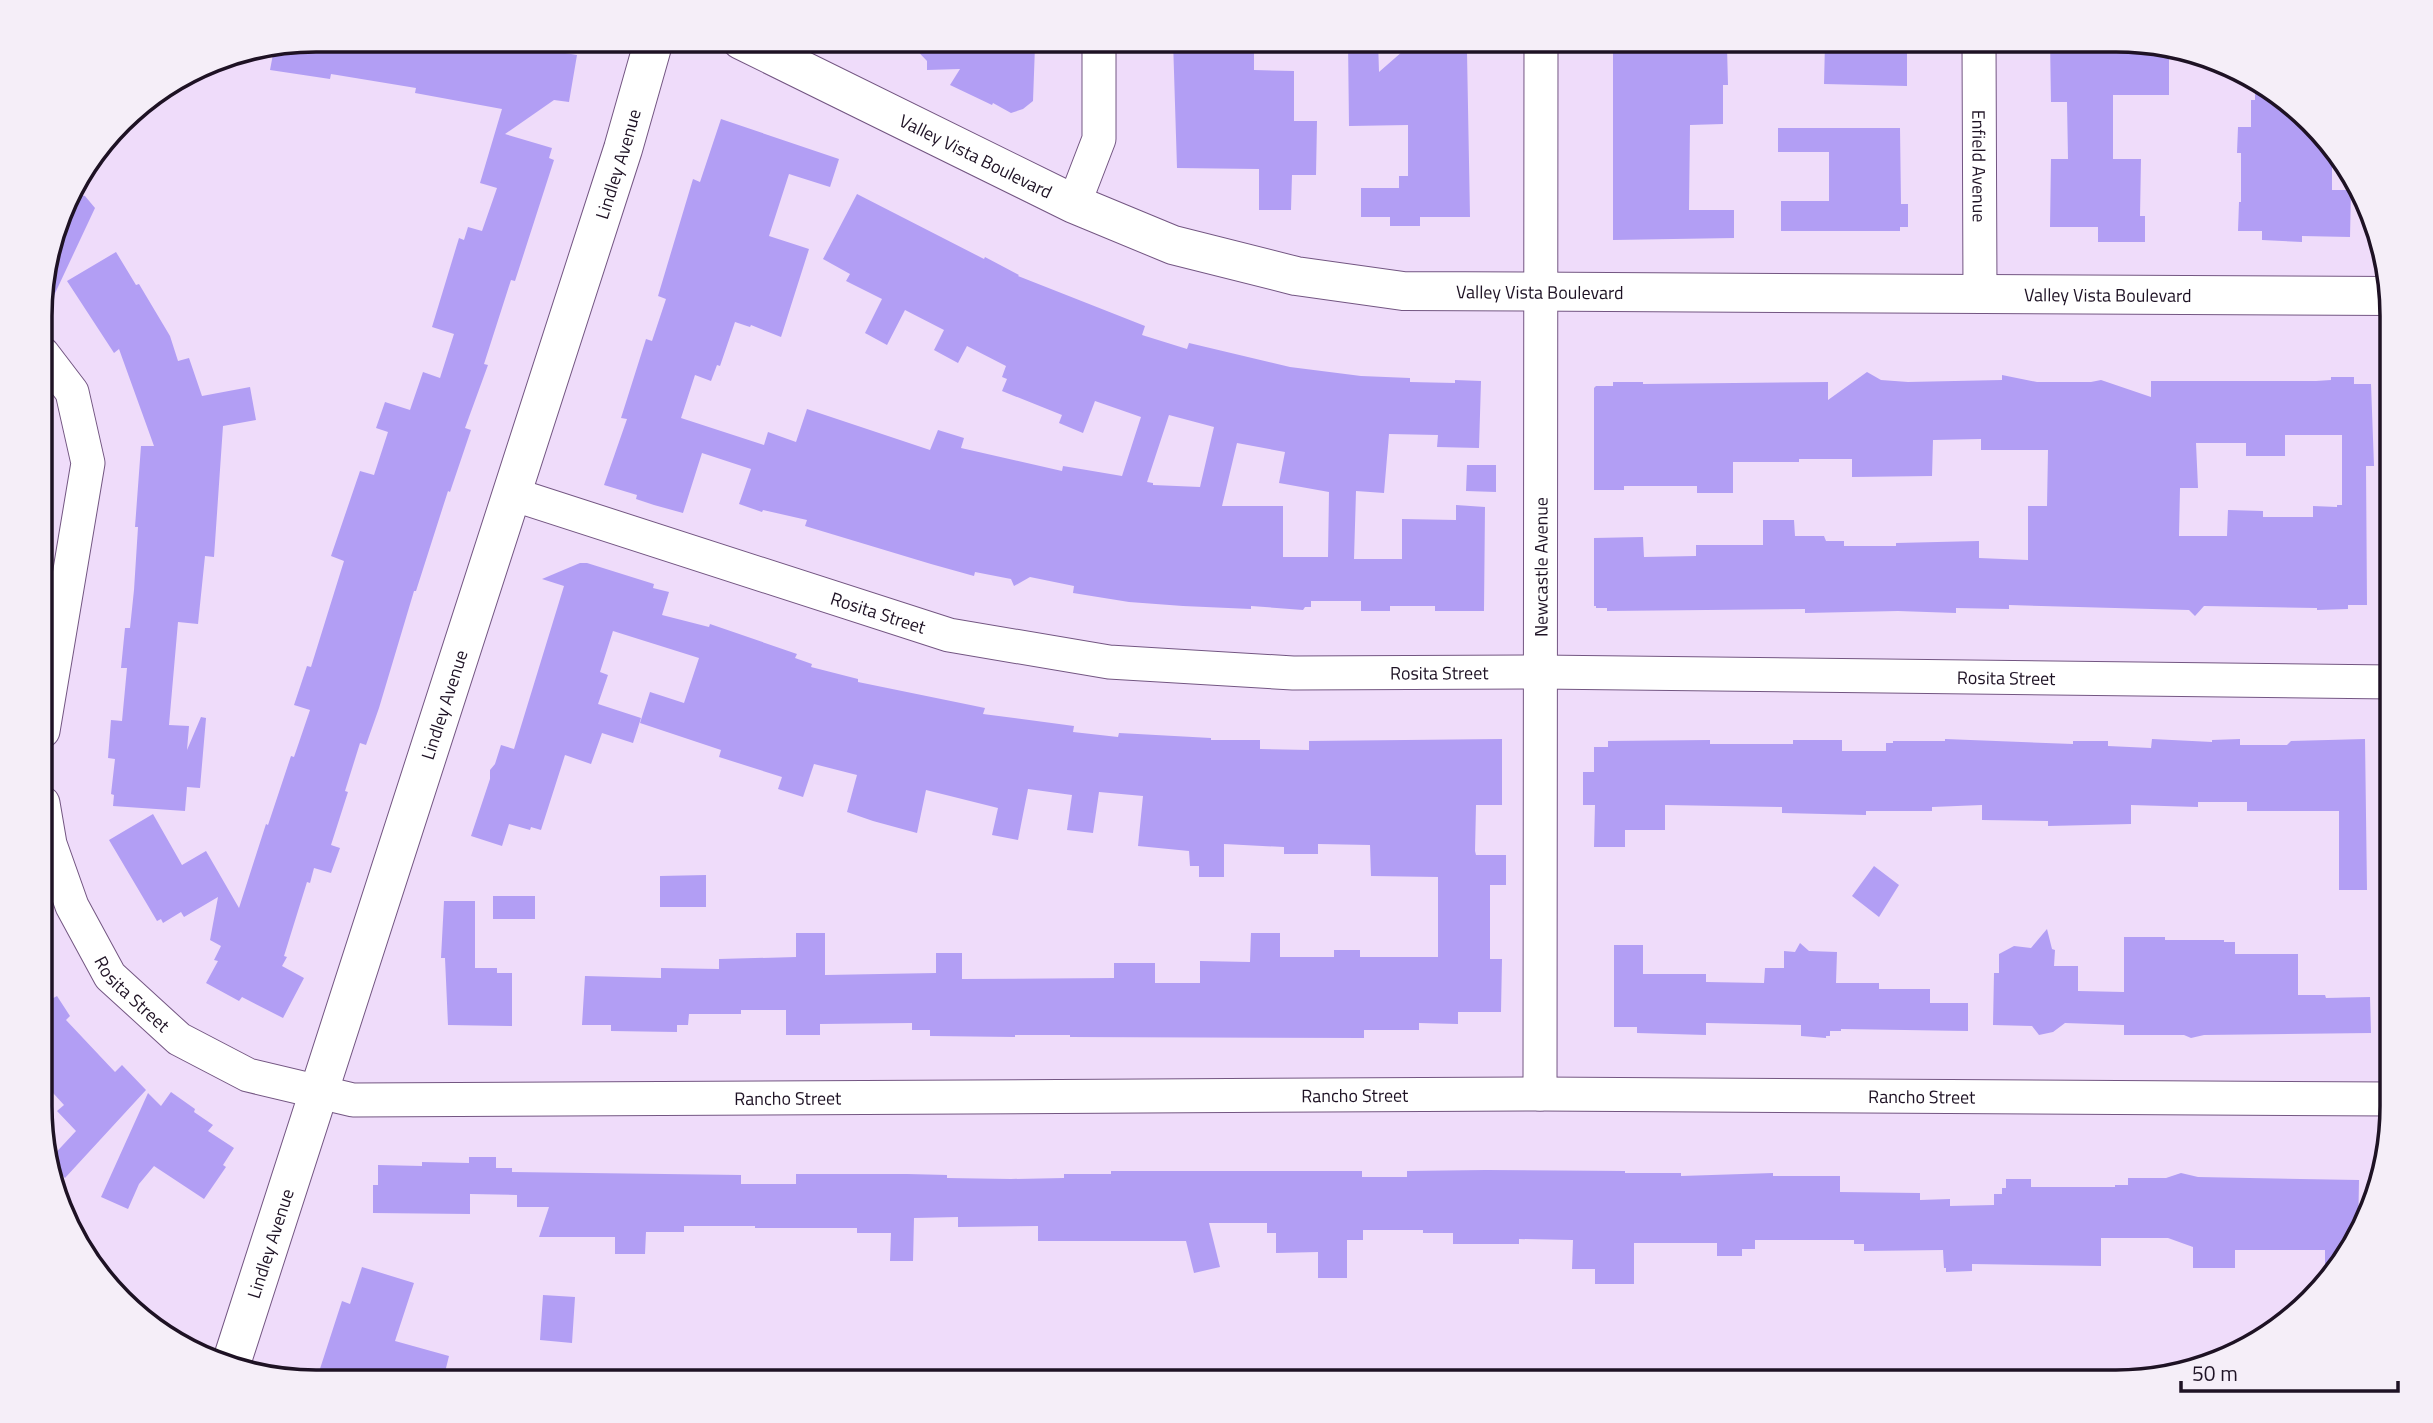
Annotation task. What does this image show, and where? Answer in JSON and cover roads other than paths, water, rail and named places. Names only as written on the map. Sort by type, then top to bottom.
[{"type":"street","name":"Lindley Avenue","points":[[233,1358],[623,149],[651,52]]},
{"type":"street","name":"Valley Vista Boulevard","points":[[765,52],[1074,204],[1172,244],[1296,276],[1403,291],[2380,296]]},
{"type":"street","points":[[1074,204],[1099,139],[1099,52]]},
{"type":"street","name":"Newcastle Avenue","points":[[1540,1094],[1541,52]]},
{"type":"street","name":"Enfield Avenue","points":[[1979,52],[1980,293]]},
{"type":"street","points":[[52,366],[72,392],[88,463],[52,677]]},
{"type":"street","name":"Rosita Street","points":[[512,494],[949,635],[1122,663],[1293,673],[1540,672],[2380,682]]},
{"type":"street","name":"Rosita Street","points":[[52,850],[72,906],[110,976],[179,1039],[248,1075],[320,1094]]},
{"type":"street","name":"Rancho Street","points":[[320,1094],[353,1100],[1540,1094],[2380,1099]]}]
